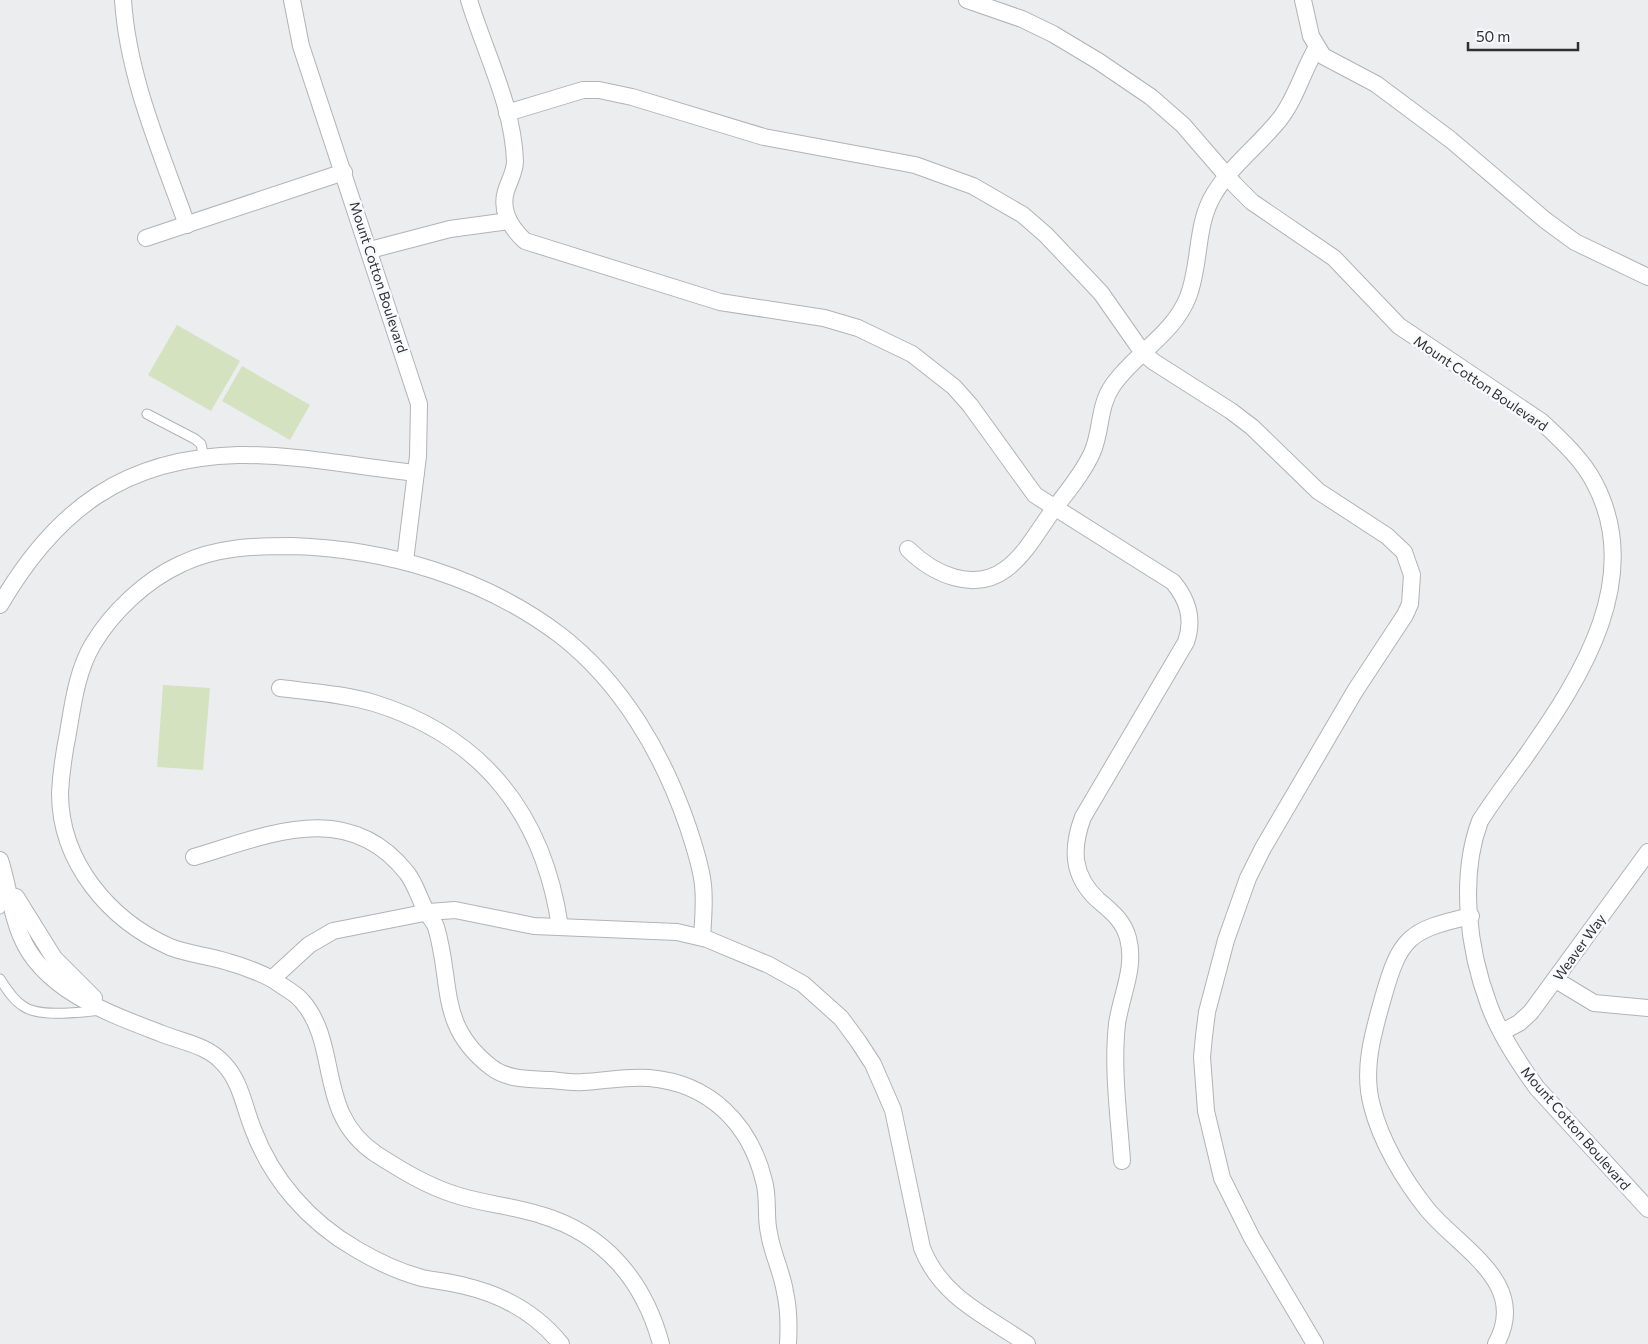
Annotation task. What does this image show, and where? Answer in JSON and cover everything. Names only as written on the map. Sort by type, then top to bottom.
[{"type":"street","points":[[123,0],[128,43],[136,79],[187,224]]},
{"type":"street","name":"Mount Cotton Boulevard","points":[[292,0],[301,46],[370,250],[419,404],[420,428],[416,473],[405,561]]},
{"type":"street","points":[[469,0],[493,63],[507,113],[515,164],[506,191],[505,206],[513,230],[525,241],[720,302],[824,318],[858,328],[912,354],[954,387],[970,405],[1035,495],[1173,582],[1185,598],[1190,618],[1190,630],[1186,642],[1083,817],[1075,846],[1077,870],[1082,880],[1088,889],[1120,920],[1130,947],[1130,972],[1117,1025],[1116,1079],[1122,1162]]},
{"type":"street","name":"Mount Cotton Boulevard","points":[[967,0],[1022,19],[1098,61],[1151,97],[1183,124],[1252,202],[1334,258],[1399,326],[1542,422],[1563,441],[1594,482],[1608,524],[1613,565],[1611,592],[1604,619],[1592,647],[1563,700],[1480,821],[1473,840],[1469,862],[1471,916],[1478,969],[1489,1006],[1521,1066],[1537,1088],[1648,1209]]},
{"type":"street","points":[[1303,0],[1308,28],[1317,47],[1330,61],[1376,84],[1451,140],[1544,220],[1576,242],[1648,278]]},
{"type":"street","points":[[908,549],[921,562],[935,570],[966,580],[981,579],[1005,570],[1014,562],[1083,470],[1098,438],[1099,418],[1112,386],[1166,332],[1183,308],[1189,295],[1206,212],[1214,194],[1227,176],[1279,120],[1290,103],[1306,65],[1317,47]]},
{"type":"street","points":[[507,113],[583,90],[599,90],[632,97],[764,137],[884,157],[946,175],[999,199],[1023,215],[1046,235],[1101,293],[1143,353],[1252,427],[1318,491],[1387,536],[1404,552],[1412,575],[1410,604],[1405,615],[1355,691],[1262,848],[1248,878],[1226,940],[1207,1012],[1204,1036],[1202,1057],[1206,1111],[1222,1178],[1252,1238],[1314,1344]]},
{"type":"street","points":[[146,238],[344,172]]},
{"type":"street","points":[[370,250],[450,229],[509,221]]},
{"type":"street","points":[[0,605],[27,563],[54,530],[84,503],[112,486],[146,472],[204,458],[266,456],[416,473]]},
{"type":"street","points":[[661,1344],[643,1295],[625,1269],[602,1247],[572,1228],[541,1215],[456,1195],[417,1179],[374,1152],[349,1128],[334,1099],[317,1024],[302,1000],[272,979],[229,962],[174,948],[146,935],[100,898],[72,853],[63,822],[60,796],[74,694],[82,667],[92,646],[109,622],[130,600],[160,576],[182,563],[236,547],[256,546],[353,550],[405,561],[492,592],[527,612],[562,637],[604,676],[653,746],[679,801],[698,856],[703,885],[702,938]]},
{"type":"street","points":[[280,688],[351,697],[374,703],[421,721],[469,753],[508,793],[539,844],[556,899],[560,928]]},
{"type":"street","points":[[194,857],[291,829],[331,828],[374,844],[394,857],[418,890],[426,912],[436,924],[448,1002],[458,1032],[473,1053],[494,1070],[515,1077],[581,1082],[648,1078],[669,1081],[690,1087],[718,1104],[739,1125],[755,1151],[765,1184],[768,1231],[785,1291],[789,1321],[788,1344]]},
{"type":"street","name":"Weaver Way","points":[[1502,1032],[1519,1023],[1531,1012],[1648,852]]},
{"type":"street","points":[[0,860],[8,883],[20,935],[30,955],[49,975],[82,993],[106,1010],[163,1034],[198,1046],[224,1062],[234,1076],[241,1092],[264,1156],[286,1190],[311,1217],[356,1249],[387,1265],[421,1278],[464,1285],[495,1295],[519,1306],[561,1344]]},
{"type":"street","points":[[272,979],[309,944],[333,932],[426,912],[455,910],[534,926],[677,932],[702,938],[768,966],[803,984],[841,1018],[873,1064],[893,1110],[922,1248],[930,1267],[959,1300],[1027,1344]]},
{"type":"street","points":[[1471,916],[1420,930],[1405,944],[1392,965],[1372,1040],[1367,1073],[1372,1106],[1381,1131],[1399,1167],[1427,1209],[1485,1267],[1505,1299],[1503,1329],[1496,1344]]},
{"type":"street","points":[[1556,980],[1594,1003],[1648,1008]]},
{"type":"lane","points":[[147,414],[195,438],[201,444],[204,458]]},
{"type":"lane","points":[[0,909],[8,883]]},
{"type":"lane","points":[[0,979],[3,988],[24,1007],[63,1014],[106,1010]]},
{"type":"green space","points":[[177,325],[240,361],[211,411],[148,375]]},
{"type":"green space","points":[[242,366],[310,405],[290,440],[222,401]]},
{"type":"green space","points":[[163,685],[210,688],[203,770],[157,767]]}]
